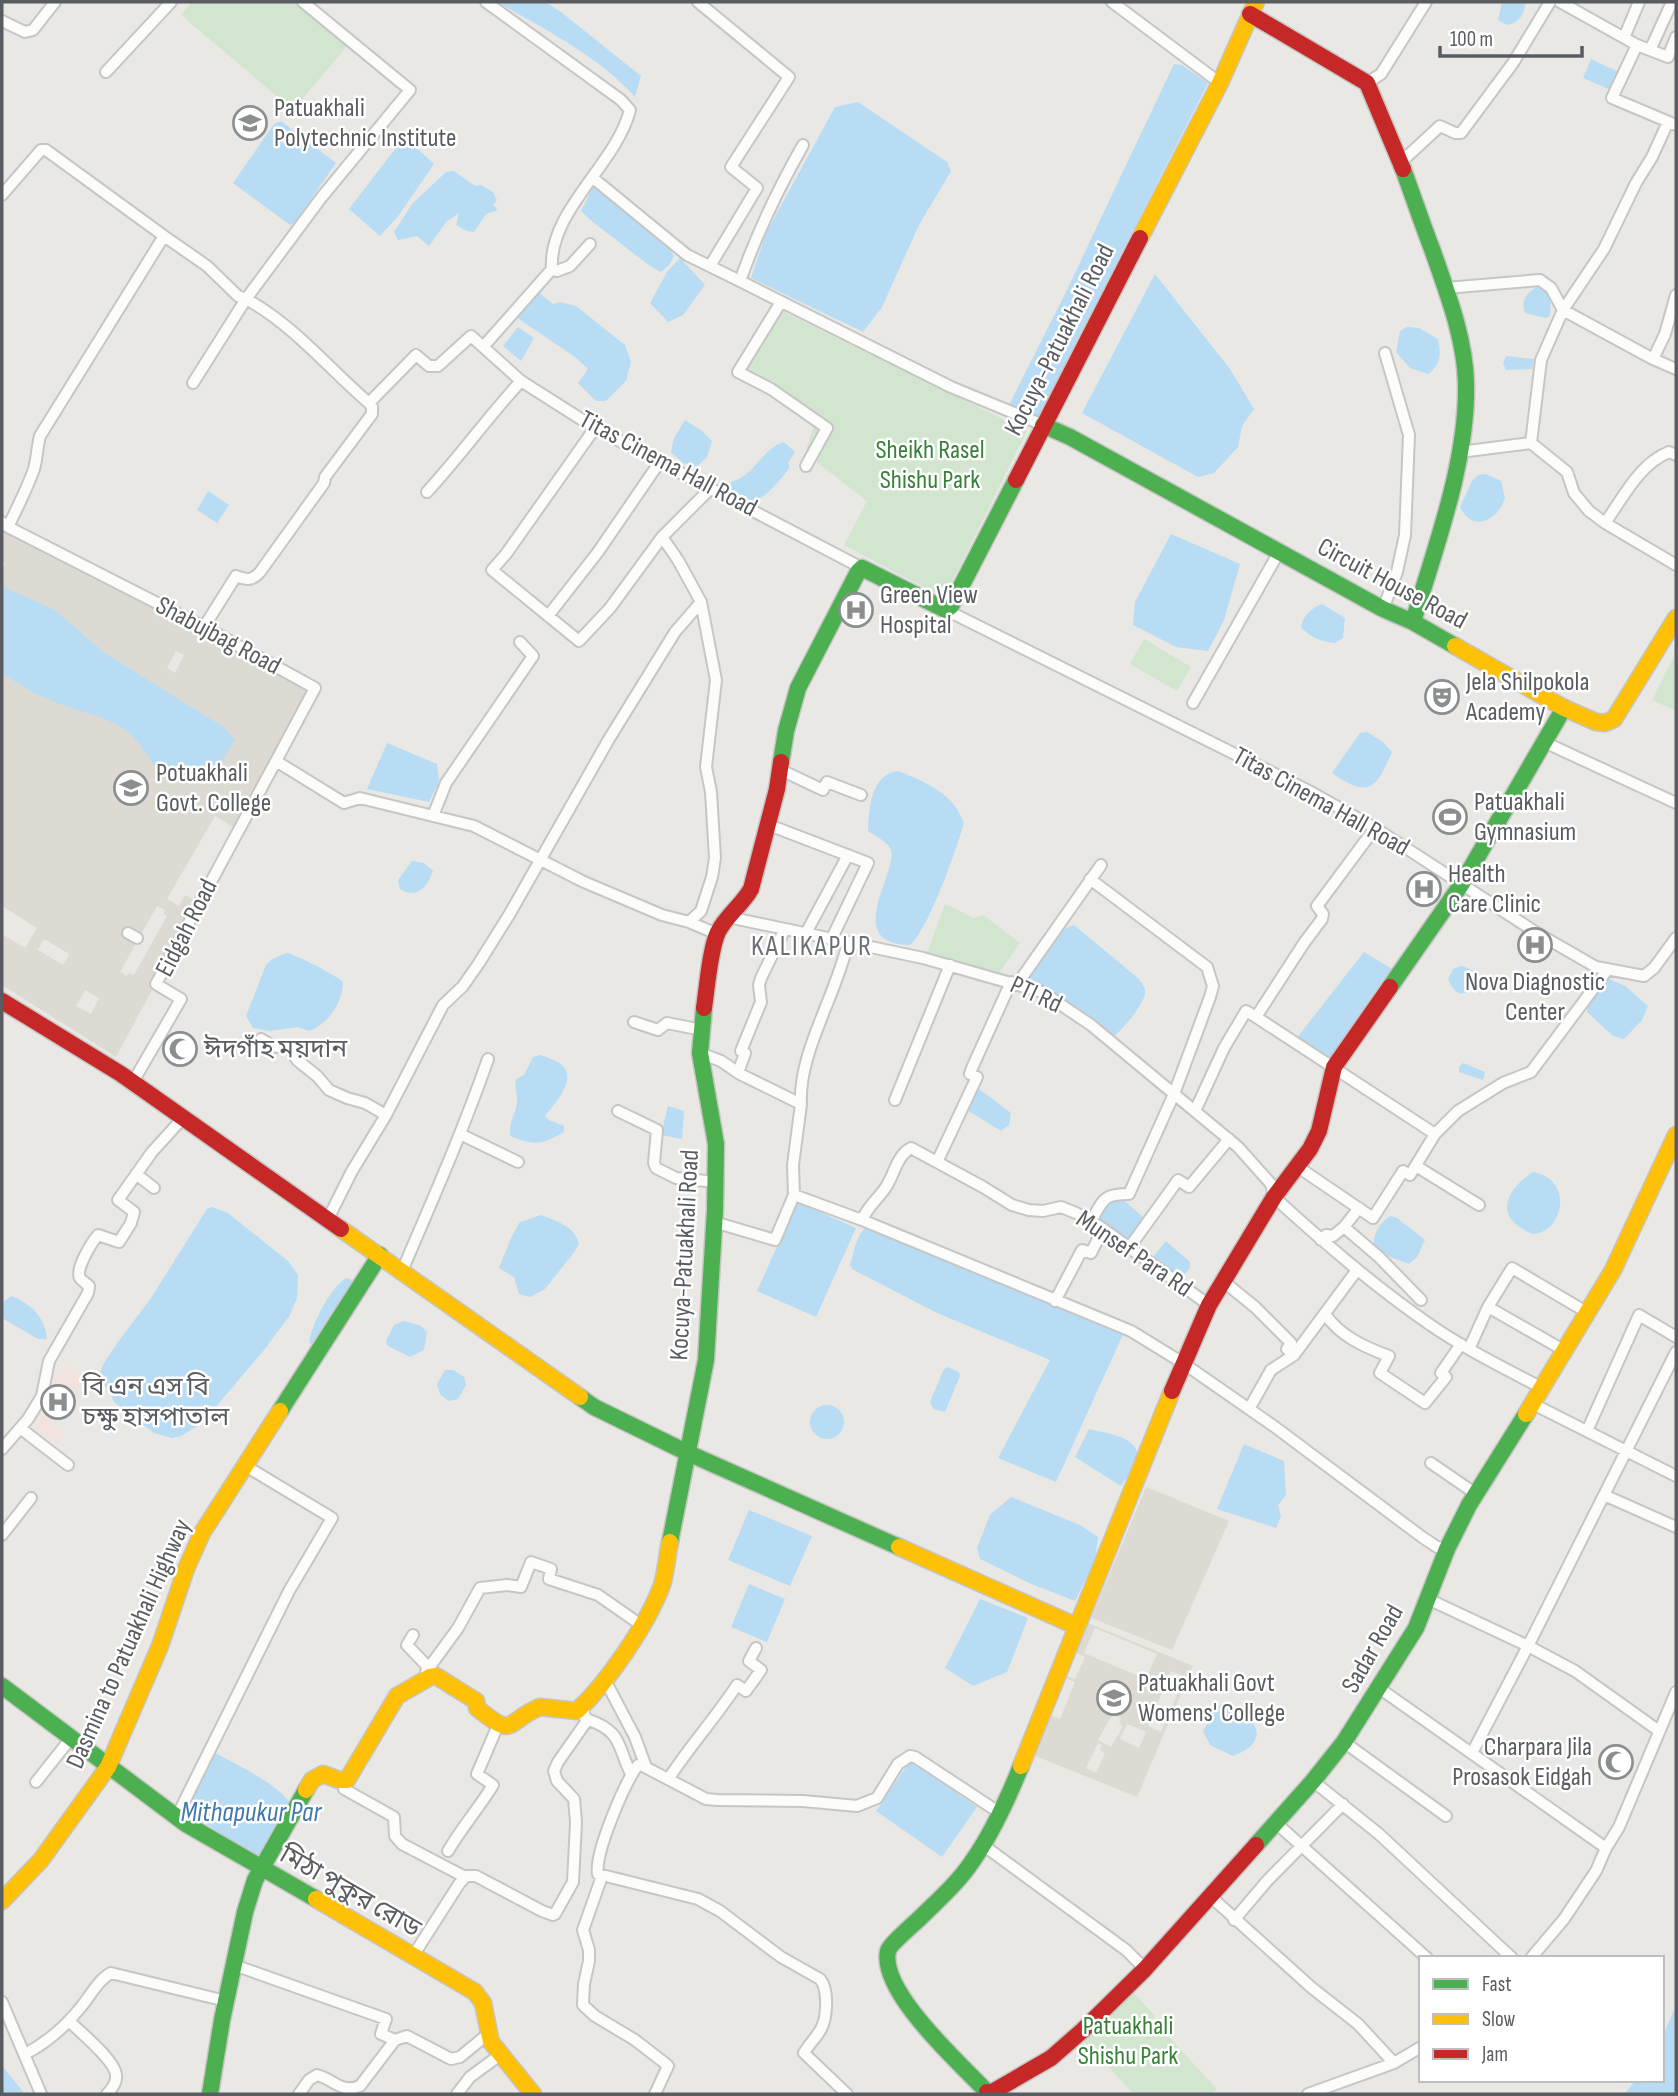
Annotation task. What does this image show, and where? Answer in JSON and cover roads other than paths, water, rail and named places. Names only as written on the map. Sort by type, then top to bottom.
[{"type":"street","points":[[2,20],[25,32],[33,30],[55,2]]},
{"type":"street","points":[[106,72],[171,2]]},
{"type":"street","points":[[193,383],[246,299],[321,198],[410,90],[303,2]]},
{"type":"street","points":[[369,403],[416,355],[433,367],[438,366],[471,336],[483,347],[552,270],[552,250],[574,200],[593,178],[627,121],[630,110],[621,100],[486,2]]},
{"type":"street","points":[[698,2],[789,77],[731,167],[757,188],[710,266]]},
{"type":"street","points":[[1112,2],[1220,83]]},
{"type":"street","points":[[1367,83],[1381,75],[1426,2]]},
{"type":"street","points":[[1401,162],[1440,126],[1461,133],[1513,63],[1550,2]]},
{"type":"street","points":[[1560,2],[1637,45],[1651,48],[1668,57],[1676,37]]},
{"type":"street","points":[[1626,33],[1639,2]]},
{"type":"street","points":[[1651,48],[1672,2]]},
{"type":"street","points":[[1253,8],[1367,83],[1401,162],[1446,288],[1459,334],[1466,383],[1460,452],[1442,525],[1413,622]]},
{"type":"street","name":"Kocuya-Patuakhali Road","points":[[946,610],[956,598],[1220,83],[1253,8]]},
{"type":"street","points":[[1531,443],[1541,360],[1563,310],[1604,249],[1636,183],[1672,124],[1612,98],[1637,45]]},
{"type":"street","points":[[740,281],[782,180],[803,145]]},
{"type":"street","points":[[2,195],[31,159],[41,150],[46,150],[207,266],[238,296],[263,309],[295,333],[372,407],[372,414],[260,572],[248,580],[236,576],[204,627]]},
{"type":"street","points":[[593,178],[687,255],[950,387],[1044,425]]},
{"type":"street","points":[[5,525],[35,465],[40,436],[164,236]]},
{"type":"street","points":[[552,270],[570,266],[590,244]]},
{"type":"street","points":[[1446,288],[1540,280],[1551,288],[1563,310],[1676,369]]},
{"type":"street","points":[[1653,359],[1665,334],[1676,295]]},
{"type":"street","points":[[782,302],[738,372],[771,389],[827,428],[806,466]]},
{"type":"street","name":"Titas Cinema Hall Road","points":[[483,347],[521,381],[595,428],[862,568]]},
{"type":"street","points":[[1383,609],[1397,572],[1405,536],[1409,459],[1409,435],[1385,353]]},
{"type":"street","points":[[427,492],[521,381]]},
{"type":"street","name":"Circuit House Road","points":[[1044,425],[1383,609],[1413,622],[1564,708],[1596,722],[1605,723],[1614,719],[1676,618]]},
{"type":"street","points":[[595,428],[492,570],[579,641],[610,608],[662,537],[710,488]]},
{"type":"street","points":[[1460,452],[1531,443],[1567,472],[1574,493],[1589,511],[1676,565]]},
{"type":"street","points":[[1605,523],[1645,467],[1657,457],[1669,452],[1676,455]]},
{"type":"street","points":[[548,616],[598,552],[659,463]]},
{"type":"street","name":"Shabujbag Road","points":[[5,525],[204,627],[315,688],[276,761]]},
{"type":"street","points":[[662,537],[678,559],[701,602],[716,680],[706,767],[712,803],[715,858],[701,911],[689,922]]},
{"type":"street","points":[[1193,703],[1279,552]]},
{"type":"street","points":[[862,568],[946,610]]},
{"type":"street","name":"Kocuya-Patuakhali Road","points":[[584,1713],[641,1625],[662,1584],[706,1360],[715,1222],[716,1144],[700,1052],[717,934],[751,889],[769,825],[786,731],[798,688],[862,568]]},
{"type":"street","points":[[328,1219],[443,1005],[463,986],[509,915],[609,739],[675,632],[701,602]]},
{"type":"street","name":"Titas Cinema Hall Road","points":[[946,610],[1218,745],[1375,828],[1461,885],[1596,967],[1644,976],[1654,968],[1676,938]]},
{"type":"street","points":[[433,816],[446,783],[533,656],[520,642]]},
{"type":"street","points":[[989,2094],[908,2009],[891,1975],[887,1953],[890,1946],[906,1933],[968,1868],[983,1845],[1000,1813],[1182,1363],[1209,1305],[1274,1197],[1298,1167],[1319,1131],[1334,1067],[1461,885],[1564,708]]},
{"type":"street","points":[[1544,742],[1676,803]]},
{"type":"street","points":[[276,761],[344,803],[360,798],[474,826],[624,899],[717,934]]},
{"type":"street","name":"Eidgah Road","points":[[133,1082],[181,999],[156,984],[276,761]]},
{"type":"street","points":[[781,770],[823,790],[827,782],[861,795]]},
{"type":"street","points":[[769,825],[868,863],[832,938]]},
{"type":"street","points":[[1256,1017],[1322,919],[1323,914],[1317,906],[1375,828]]},
{"type":"street","points":[[806,933],[848,855]]},
{"type":"street","points":[[937,1162],[977,1077],[970,1074],[972,1068],[1014,982],[1101,864]]},
{"type":"street","points":[[1090,879],[1207,967],[1213,986],[1174,1094],[1129,1194],[1118,1193],[1105,1199],[1091,1221]]},
{"type":"street","name":"PTI Rd","points":[[728,917],[950,965],[1042,992],[1091,1025],[1229,1139],[1271,1184],[1274,1197],[1357,1270],[1431,1325],[1542,1388]]},
{"type":"street","points":[[738,1073],[745,1053],[741,1051],[761,1002],[761,978],[785,929]]},
{"type":"street","points":[[715,1222],[775,1240],[794,1195],[793,1165],[803,1073],[848,942]]},
{"type":"street","points":[[895,1100],[950,965]]},
{"type":"street","points":[[1298,1167],[1373,1218],[1403,1171],[1410,1175],[1434,1134],[1458,1111],[1503,1083],[1531,1072],[1608,969]]},
{"type":"street","points":[[2,1000],[133,1082],[594,1407],[688,1453],[1076,1626]]},
{"type":"street","points":[[1195,1111],[1224,1048],[1246,1010],[1434,1134]]},
{"type":"street","points":[[634,1022],[658,1030],[667,1023],[702,1030]]},
{"type":"street","points":[[261,1040],[273,1046],[291,1049],[297,1060],[329,1090],[365,1103],[386,1115]]},
{"type":"street","points":[[700,1052],[801,1104]]},
{"type":"street","points":[[401,1271],[444,1175],[488,1059]]},
{"type":"street","points":[[618,1111],[657,1129],[654,1163],[656,1168],[676,1178],[716,1182]]},
{"type":"street","points":[[2,1449],[42,1396],[49,1362],[88,1293],[89,1286],[80,1278],[79,1273],[91,1243],[98,1235],[120,1242],[134,1212],[118,1200],[183,1118]]},
{"type":"street","points":[[460,1134],[518,1163]]},
{"type":"street","name":"Sadar Road","points":[[989,2094],[1051,2058],[1083,2030],[1144,1969],[1276,1823],[1344,1742],[1416,1628],[1447,1549],[1476,1494],[1588,1313],[1647,1203],[1676,1135]]},
{"type":"street","points":[[1129,1248],[1178,1180],[1189,1187],[1229,1139]]},
{"type":"street","name":"Munsef Para Rd","points":[[862,1220],[869,1205],[887,1185],[905,1151],[911,1148],[1012,1205],[1043,1211],[1061,1208],[1091,1221],[1209,1305]]},
{"type":"street","points":[[1416,1166],[1479,1205]]},
{"type":"street","points":[[136,1174],[154,1188]]},
{"type":"street","points":[[794,1195],[862,1220],[1130,1331],[1249,1409],[1422,1537],[1437,1547],[1447,1549]]},
{"type":"street","points":[[1321,1240],[1326,1235],[1333,1236],[1359,1208]]},
{"type":"street","points":[[1343,1227],[1379,1257],[1421,1300]]},
{"type":"street","points":[[1055,1301],[1082,1250],[1091,1252],[1103,1229]]},
{"type":"street","name":"Dasmina to Patuakhali Highway","points":[[2,1901],[41,1860],[108,1767],[160,1646],[193,1552],[244,1465],[380,1255]]},
{"type":"street","points":[[1325,1314],[1338,1329],[1361,1345],[1389,1356],[1380,1373],[1425,1403],[1446,1377],[1441,1373],[1465,1346],[1512,1268],[1588,1313]]},
{"type":"street","points":[[1249,1409],[1271,1370],[1294,1355],[1357,1270]]},
{"type":"street","points":[[1223,1281],[1255,1307],[1291,1343],[1287,1349],[1294,1355]]},
{"type":"street","points":[[1488,1307],[1565,1352]]},
{"type":"street","points":[[1587,1431],[1639,1315],[1676,1337]]},
{"type":"street","points":[[1472,1753],[1676,1352]]},
{"type":"street","points":[[1534,1404],[1676,1476]]},
{"type":"street","points":[[20,1428],[68,1465]]},
{"type":"street","points":[[1431,1463],[1476,1494]]},
{"type":"street","points":[[177,1816],[289,1591],[332,1518],[244,1465]]},
{"type":"street","points":[[1604,1495],[1676,1527]]},
{"type":"street","points":[[2,1535],[31,1497]]},
{"type":"street","points":[[210,2094],[226,2001],[245,1912],[255,1880],[314,1778],[323,1774],[347,1780],[397,1696],[426,1674],[458,1628],[480,1588],[507,1585],[521,1587],[531,1562],[551,1569],[549,1579],[598,1595],[641,1625]]},
{"type":"street","points":[[1428,1599],[1575,1671],[1659,1731]]},
{"type":"street","points":[[412,1635],[407,1645],[426,1674],[436,1676],[476,1701],[477,1708],[498,1725],[512,1726],[540,1707],[584,1713],[619,1740],[632,1774]]},
{"type":"street","points":[[669,1778],[737,1685],[746,1691],[761,1670],[749,1661],[756,1648]]},
{"type":"street","points":[[605,1680],[635,1737],[646,1767]]},
{"type":"street","name":"মিঠা পুকুর রোড","points":[[2,1686],[177,1816],[261,1869],[479,1996],[486,2009],[488,2034],[500,2055],[533,2094]]},
{"type":"street","points":[[1379,1688],[1606,1848]]},
{"type":"street","points":[[1533,1956],[1564,1919],[1596,1871],[1619,1827],[1676,1692]]},
{"type":"street","points":[[343,1781],[344,1789],[394,1817],[395,1836],[402,1844],[465,1877],[476,1876],[552,1915],[573,1882],[576,1822],[573,1799],[556,1782],[554,1771],[586,1722],[584,1713]]},
{"type":"street","points":[[448,1851],[462,1826],[479,1808],[493,1785],[477,1774],[498,1725]]},
{"type":"street","points":[[36,1782],[71,1738]]},
{"type":"street","points":[[1344,1742],[1446,1816]]},
{"type":"street","points":[[847,2094],[804,2053],[822,2028],[825,1996],[824,1985],[820,1979],[781,1957],[720,1911],[698,1899],[602,1876],[597,1870],[607,1831],[632,1774],[638,1765],[646,1767],[706,1799],[803,1801],[857,1806],[877,1798],[898,1764],[910,1756],[1000,1813]]},
{"type":"street","points":[[1313,1781],[1430,1879],[1511,1956]]},
{"type":"street","points":[[1234,1920],[1343,1804]]},
{"type":"street","points":[[1276,1823],[1425,1956]]},
{"type":"street","points":[[983,1845],[1126,1950],[1144,1969]]},
{"type":"street","points":[[602,1876],[583,1930],[589,1950],[583,2004],[595,2016],[635,2040],[668,2066],[655,2094]]},
{"type":"street","points":[[412,1956],[465,1877]]},
{"type":"street","points":[[1210,1896],[1312,1989],[1358,2024],[1394,2063]]},
{"type":"street","points":[[234,1965],[386,2019],[381,2034],[395,2040]]},
{"type":"street","points":[[25,2054],[47,2042],[111,1973],[226,2001]]},
{"type":"street","points":[[2,2002],[41,2094]]},
{"type":"street","points":[[69,2021],[114,2066],[117,2077],[107,2094]]},
{"type":"street","points":[[299,2094],[309,2080],[317,2075],[343,2088],[360,2086],[395,2040],[407,2036],[454,2059],[488,2034]]},
{"type":"street","points":[[1308,2094],[1394,2063],[1419,2048]]},
{"type":"street","points":[[457,2094],[470,2077],[500,2055]]},
{"type":"water","points":[[497,2],[545,2],[561,12],[641,76],[635,97],[621,82],[588,56]]},
{"type":"water","points":[[1502,2],[1526,2],[1523,14],[1518,20],[1507,25],[1498,20]]},
{"type":"water","points":[[1591,59],[1619,72],[1611,90],[1583,78]]},
{"type":"water","points":[[1174,64],[1182,65],[1208,83],[1039,415],[1033,416],[1010,405],[1011,401]]},
{"type":"water","points":[[858,102],[947,162],[951,171],[919,225],[882,307],[863,332],[751,278],[766,233],[835,107]]},
{"type":"water","points":[[281,121],[336,163],[295,222],[290,225],[233,183],[274,124]]},
{"type":"water","points":[[402,140],[419,150],[434,164],[399,215],[380,236],[349,209]]},
{"type":"water","points":[[454,171],[475,186],[481,185],[493,192],[497,200],[493,205],[498,210],[486,214],[474,232],[456,225],[459,213],[446,222],[429,246],[417,236],[398,240],[394,232],[412,204],[446,172]]},
{"type":"water","points":[[593,187],[637,219],[670,250],[674,256],[669,265],[661,272],[655,269],[581,211]]},
{"type":"water","points":[[680,258],[705,285],[683,315],[668,322],[650,303],[667,272]]},
{"type":"water","points":[[1155,274],[1230,369],[1254,409],[1242,426],[1238,447],[1214,473],[1198,477],[1082,413]]},
{"type":"water","points":[[1537,287],[1543,288],[1551,297],[1550,316],[1546,318],[1525,313],[1525,297]]},
{"type":"water","points":[[537,291],[553,304],[560,302],[576,306],[625,345],[631,362],[626,381],[606,401],[596,401],[578,383],[588,369],[575,357],[516,317]]},
{"type":"water","points":[[518,327],[534,338],[521,361],[503,346]]},
{"type":"water","points":[[1407,327],[1419,328],[1438,339],[1439,359],[1428,374],[1410,368],[1396,352],[1400,331]]},
{"type":"water","points":[[1506,356],[1534,359],[1532,369],[1506,370],[1503,363]]},
{"type":"water","points":[[685,420],[712,441],[707,457],[697,466],[683,463],[671,452],[674,438]]},
{"type":"water","points":[[784,442],[795,452],[788,463],[790,467],[767,493],[750,502],[728,494],[731,482],[746,474],[770,450]]},
{"type":"water","points":[[1486,474],[1501,481],[1505,498],[1497,513],[1478,522],[1465,515],[1460,507],[1472,481],[1478,475]]},
{"type":"water","points":[[208,491],[229,505],[217,523],[197,510]]},
{"type":"water","points":[[1171,534],[1240,564],[1224,620],[1208,651],[1176,647],[1133,625],[1135,602]]},
{"type":"water","points":[[2,586],[55,610],[102,651],[225,728],[235,740],[216,769],[204,780],[186,783],[175,781],[159,771],[128,732],[105,719],[39,695],[2,672]]},
{"type":"water","points":[[1322,604],[1345,618],[1343,638],[1335,643],[1316,638],[1301,627],[1308,613]]},
{"type":"water","points":[[1367,732],[1383,742],[1392,752],[1376,782],[1363,788],[1332,773],[1360,733]]},
{"type":"water","points":[[387,743],[437,764],[439,782],[429,802],[367,789]]},
{"type":"water","points":[[898,771],[928,784],[946,796],[964,823],[933,906],[910,945],[889,941],[879,932],[876,919],[891,858],[890,848],[868,831],[869,812],[877,785],[889,773]]},
{"type":"water","points":[[412,861],[424,863],[433,871],[425,886],[412,893],[400,889],[398,880]]},
{"type":"water","points":[[1074,925],[1139,979],[1144,988],[1141,1004],[1115,1035],[1107,1035],[1030,978],[1029,974],[1054,938]]},
{"type":"water","points":[[1364,952],[1397,972],[1333,1062],[1296,1039]]},
{"type":"water","points":[[287,953],[343,982],[337,1005],[328,1018],[309,1031],[298,1027],[269,1031],[253,1028],[246,1016],[266,965],[272,959]]},
{"type":"water","points":[[1462,966],[1474,971],[1479,981],[1471,990],[1458,993],[1448,979],[1453,969]]},
{"type":"water","points":[[1607,978],[1625,986],[1648,1006],[1642,1020],[1624,1039],[1613,1036],[1587,1012],[1588,1003]]},
{"type":"water","points":[[540,1055],[562,1065],[566,1071],[563,1092],[545,1116],[564,1126],[564,1132],[549,1140],[532,1143],[510,1136],[510,1130],[517,1102],[516,1079],[524,1075],[533,1057]]},
{"type":"water","points":[[1463,1063],[1485,1072],[1483,1080],[1459,1072]]},
{"type":"water","points":[[979,1089],[1011,1113],[1009,1125],[1001,1131],[967,1110]]},
{"type":"water","points":[[668,1106],[684,1111],[682,1139],[661,1135]]},
{"type":"water","points":[[1533,1172],[1555,1184],[1560,1205],[1552,1224],[1544,1231],[1533,1234],[1512,1221],[1507,1205],[1515,1188]]},
{"type":"water","points":[[1120,1197],[1144,1218],[1129,1242],[1104,1224],[1098,1216],[1103,1205]]},
{"type":"water","points":[[797,1202],[856,1228],[816,1317],[757,1291]]},
{"type":"water","points":[[212,1207],[228,1213],[288,1261],[298,1275],[297,1298],[290,1315],[264,1350],[201,1424],[181,1436],[172,1438],[154,1433],[114,1402],[109,1390],[101,1383],[99,1375],[104,1363],[151,1298],[207,1209]]},
{"type":"water","points":[[541,1215],[569,1228],[579,1244],[545,1289],[530,1297],[519,1294],[514,1277],[499,1268],[520,1222]]},
{"type":"water","points":[[1391,1216],[1425,1240],[1417,1257],[1409,1264],[1390,1257],[1374,1245],[1378,1228]]},
{"type":"water","points":[[866,1227],[1125,1330],[1056,1482],[998,1458],[1050,1360],[937,1313],[852,1269],[850,1265],[856,1244]]},
{"type":"water","points":[[1166,1241],[1190,1262],[1190,1268],[1180,1280],[1151,1259]]},
{"type":"water","points":[[346,1278],[352,1280],[353,1287],[314,1345],[309,1343],[323,1307],[334,1289]]},
{"type":"water","points":[[12,1296],[26,1303],[36,1313],[44,1324],[47,1339],[38,1339],[2,1318],[4,1301]]},
{"type":"water","points":[[404,1321],[421,1326],[427,1332],[424,1350],[410,1357],[388,1346],[386,1341],[394,1325]]},
{"type":"water","points":[[948,1367],[959,1372],[960,1376],[945,1412],[933,1409],[930,1402],[944,1369]]},
{"type":"water","points":[[445,1370],[453,1370],[464,1377],[466,1385],[458,1399],[448,1401],[440,1394],[437,1384]]},
{"type":"water","points":[[827,1405],[839,1410],[844,1422],[839,1434],[827,1439],[815,1434],[810,1422],[815,1410]]},
{"type":"water","points":[[1089,1429],[1129,1441],[1134,1446],[1137,1461],[1121,1486],[1075,1457]]},
{"type":"water","points":[[1244,1444],[1284,1461],[1286,1495],[1278,1505],[1281,1516],[1276,1528],[1217,1509]]},
{"type":"water","points":[[1011,1497],[1080,1525],[1098,1537],[1095,1560],[1075,1601],[1029,1583],[980,1559],[977,1548],[990,1515]]},
{"type":"water","points":[[749,1510],[812,1536],[790,1586],[728,1560]]},
{"type":"water","points":[[749,1584],[785,1599],[767,1642],[731,1627]]},
{"type":"water","points":[[980,1599],[1028,1618],[1007,1672],[973,1686],[945,1668]]},
{"type":"water","points":[[1224,1703],[1245,1714],[1256,1728],[1257,1736],[1253,1743],[1233,1756],[1210,1745],[1203,1731],[1218,1706]]},
{"type":"water","name":"Mithapukur Par","points":[[212,1751],[268,1783],[287,1799],[291,1806],[260,1859],[182,1808]]},
{"type":"water","points":[[910,1761],[977,1807],[942,1857],[876,1811]]},
{"type":"water","points":[[1676,2006],[1676,2094],[1624,2094],[1634,2082],[1664,2082],[1664,2033]]},
{"type":"water","points":[[2,2066],[25,2094],[2,2094]]},
{"type":"place","name":"Patuakhali Polytechnic Institute","points":[[250,123]]},
{"type":"place","name":"Green View Hospital","points":[[856,610]]},
{"type":"place","name":"Jela Shilpokola Academy","points":[[1442,697]]},
{"type":"place","name":"Potuakhali Govt. College","points":[[131,788]]},
{"type":"place","name":"Patuakhali Gymnasium","points":[[1450,817]]},
{"type":"place","name":"Health Care Clinic","points":[[1424,889]]},
{"type":"place","name":"Nova Diagnostic Center","points":[[1535,945]]},
{"type":"place","name":"ঈদগাঁহ ময়দান","points":[[180,1049]]},
{"type":"place","name":"বি এন এস বি চক্ষু হাসপাতাল","points":[[58,1402]]},
{"type":"place","name":"Patuakhali Govt Womens' College","points":[[1114,1698]]},
{"type":"place","name":"Charpara Jila Prosasok Eidgah","points":[[1616,1762]]},
{"type":"district","name":"KALIKAPUR","points":[[812,946]]},
{"type":"park label","name":"Sheikh Rasel Shishu Park","points":[[930,465]]},
{"type":"park label","name":"Patuakhali Shishu Park","points":[[1128,2041]]}]
